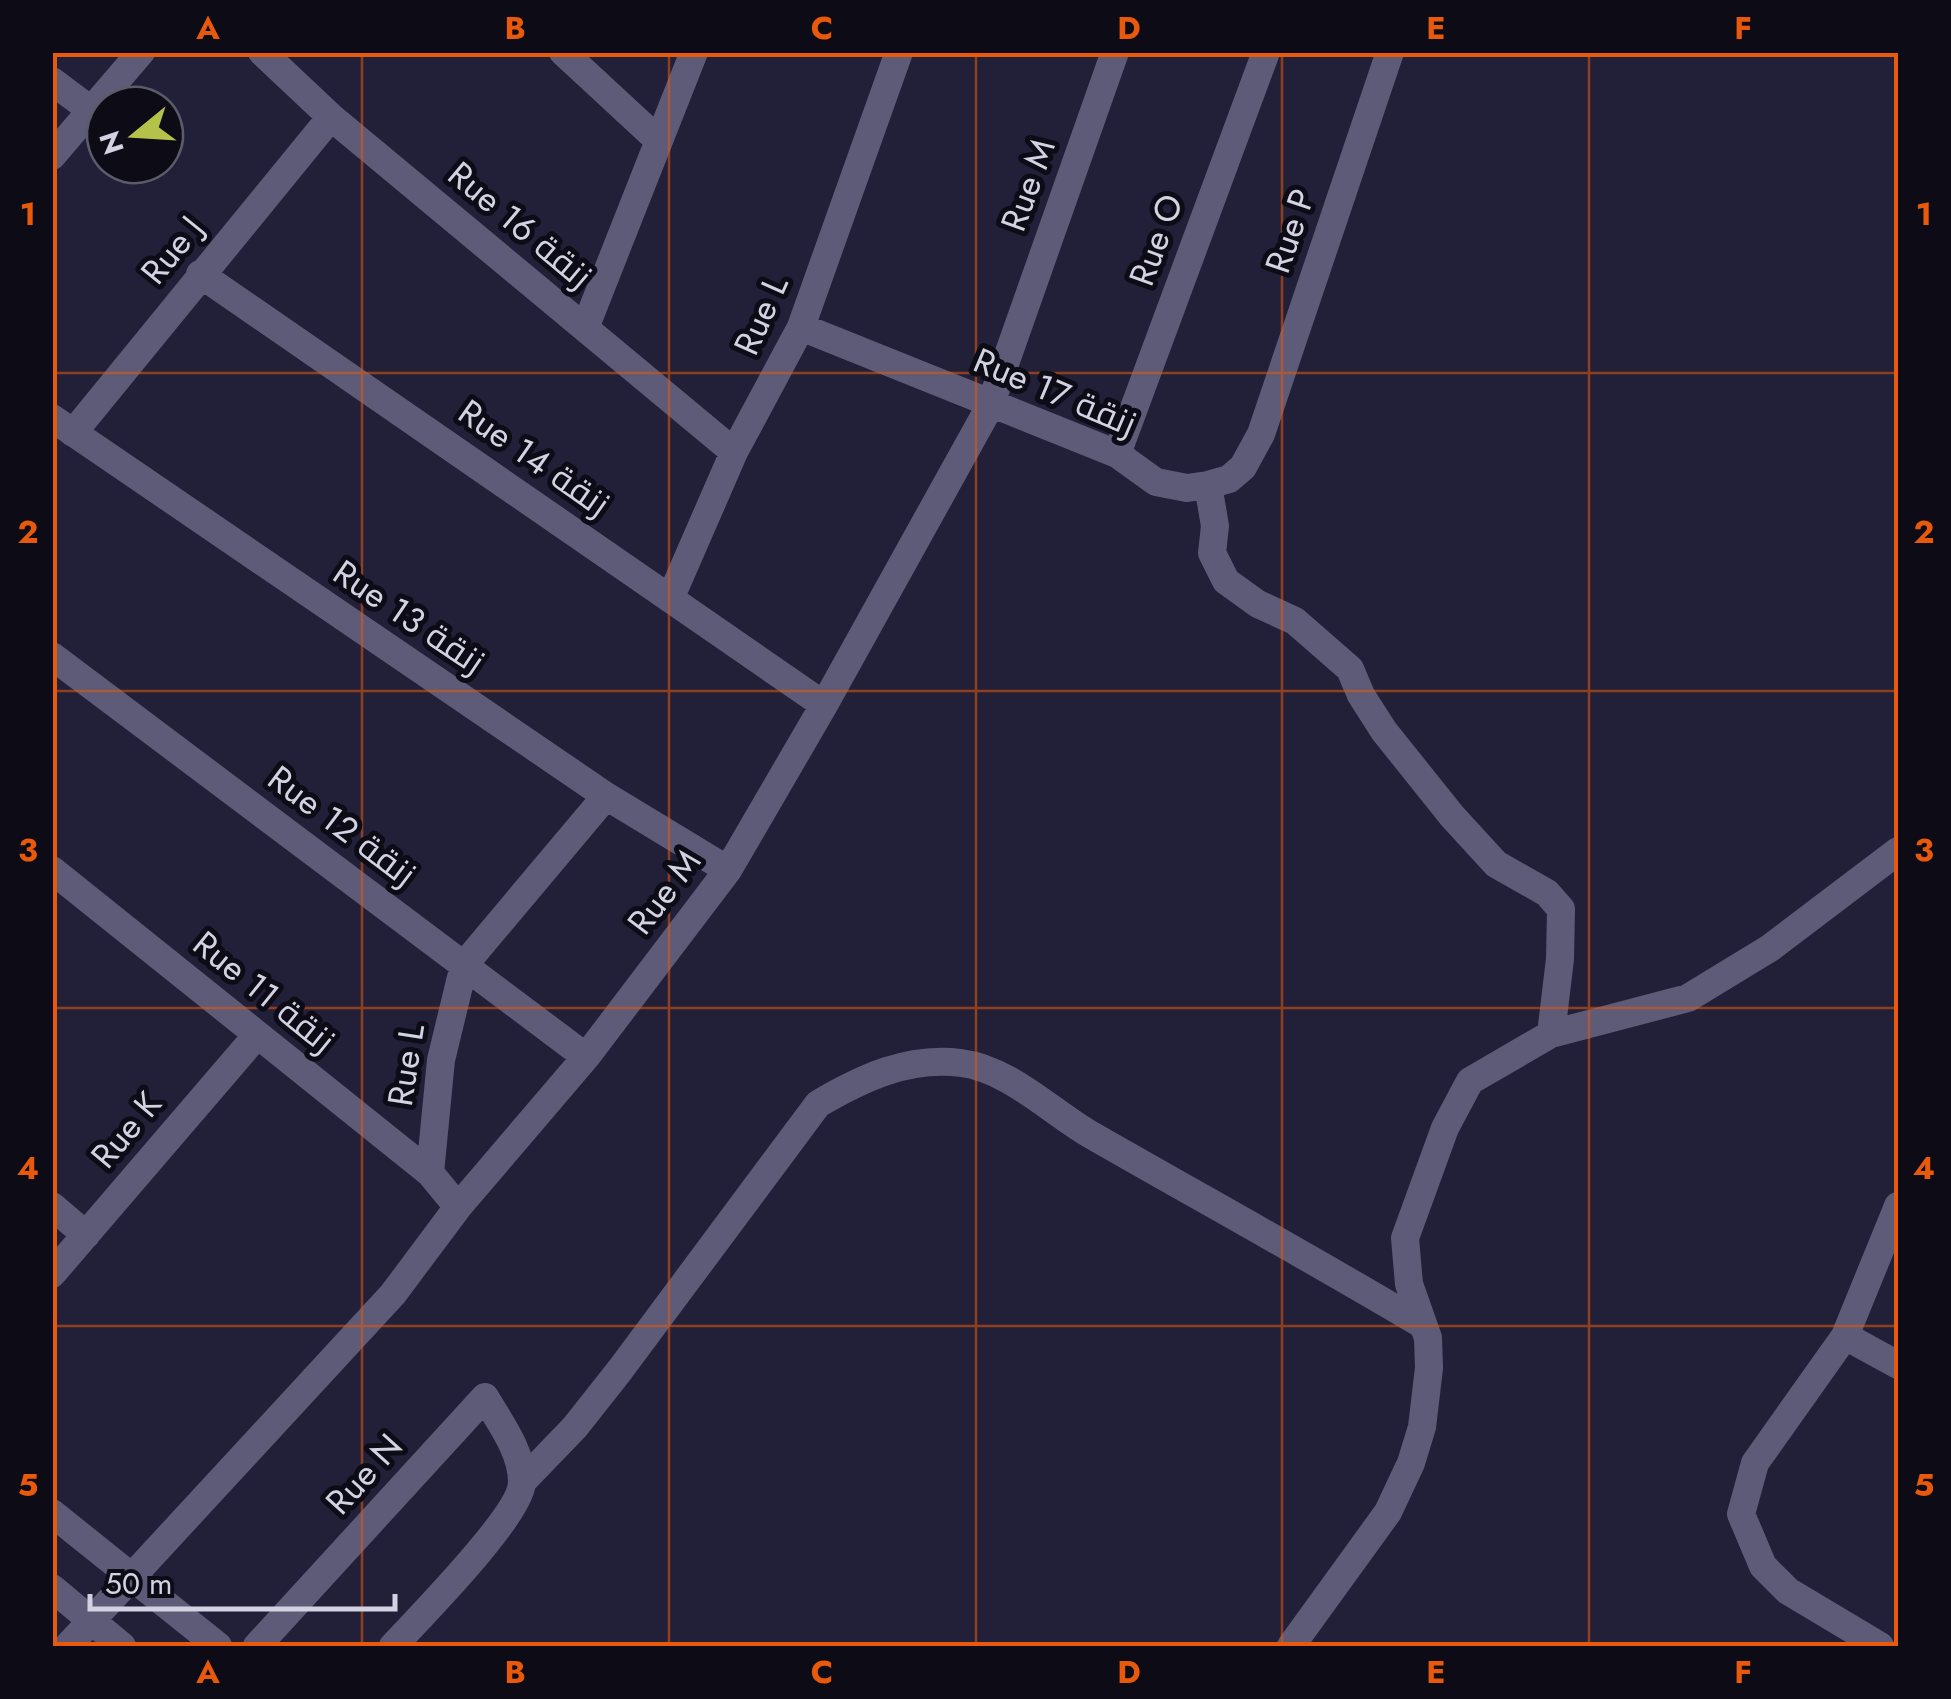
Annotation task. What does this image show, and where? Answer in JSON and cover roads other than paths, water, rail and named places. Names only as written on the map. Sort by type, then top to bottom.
[{"type":"street","points":[[114,85],[140,52]]},
{"type":"street","name":"Rue 16 زنقة","points":[[262,52],[331,117],[734,452]]},
{"type":"street","points":[[563,52],[657,139]]},
{"type":"street","points":[[585,328],[694,52]]},
{"type":"street","name":"Rue L","points":[[670,598],[734,452],[801,327],[898,52]]},
{"type":"street","name":"Rue M","points":[[68,1646],[393,1294],[458,1208],[586,1058],[728,870],[990,406],[1115,52]]},
{"type":"street","name":"Rue O","points":[[1117,454],[1266,52]]},
{"type":"street","name":"Rue P","points":[[1208,486],[1243,468],[1261,434],[1390,52]]},
{"type":"street","points":[[52,81],[85,107]]},
{"type":"street","name":"Rue J","points":[[63,426],[200,274],[331,117]]},
{"type":"street","points":[[52,156],[85,120]]},
{"type":"street","name":"Rue 14 زنقة","points":[[200,274],[824,705]]},
{"type":"street","name":"Rue 17 زنقة","points":[[801,327],[1117,454],[1156,482],[1187,488],[1208,486]]},
{"type":"street","name":"Rue 13 زنقة","points":[[63,426],[606,796],[728,870]]},
{"type":"street","points":[[1208,486],[1216,526],[1212,554],[1226,581],[1258,604],[1295,621],[1350,669],[1384,731],[1452,816],[1496,864],[1547,893],[1560,909],[1560,959],[1551,1034]]},
{"type":"street","name":"Rue 12 زنقة","points":[[52,656],[586,1058]]},
{"type":"street","name":"Rue L","points":[[430,1173],[441,1060],[464,965],[606,796]]},
{"type":"street","points":[[1291,1646],[1388,1512],[1411,1462],[1422,1427],[1429,1368],[1428,1338],[1410,1284],[1405,1238],[1445,1128],[1470,1081],[1551,1034],[1688,998],[1770,948],[1898,850]]},
{"type":"street","name":"Rue 11 زنقة","points":[[52,870],[430,1173]]},
{"type":"street","name":"Rue K","points":[[52,1274],[257,1034]]},
{"type":"street","points":[[393,1646],[505,1520],[521,1494],[522,1482],[575,1427],[620,1370],[818,1104],[855,1082],[884,1071],[928,1062],[964,1063],[996,1074],[1090,1134],[1264,1230],[1423,1325]]},
{"type":"street","points":[[430,1173],[458,1208]]},
{"type":"street","points":[[52,1206],[86,1234]]},
{"type":"street","points":[[1880,1646],[1788,1591],[1764,1566],[1742,1514],[1755,1463],[1846,1336],[1898,1206]]},
{"type":"street","points":[[1846,1336],[1898,1365]]},
{"type":"street","name":"Rue N","points":[[257,1646],[485,1397],[511,1440],[522,1482]]},
{"type":"street","points":[[52,1513],[218,1646]]},
{"type":"street","points":[[52,1588],[122,1646]]}]
